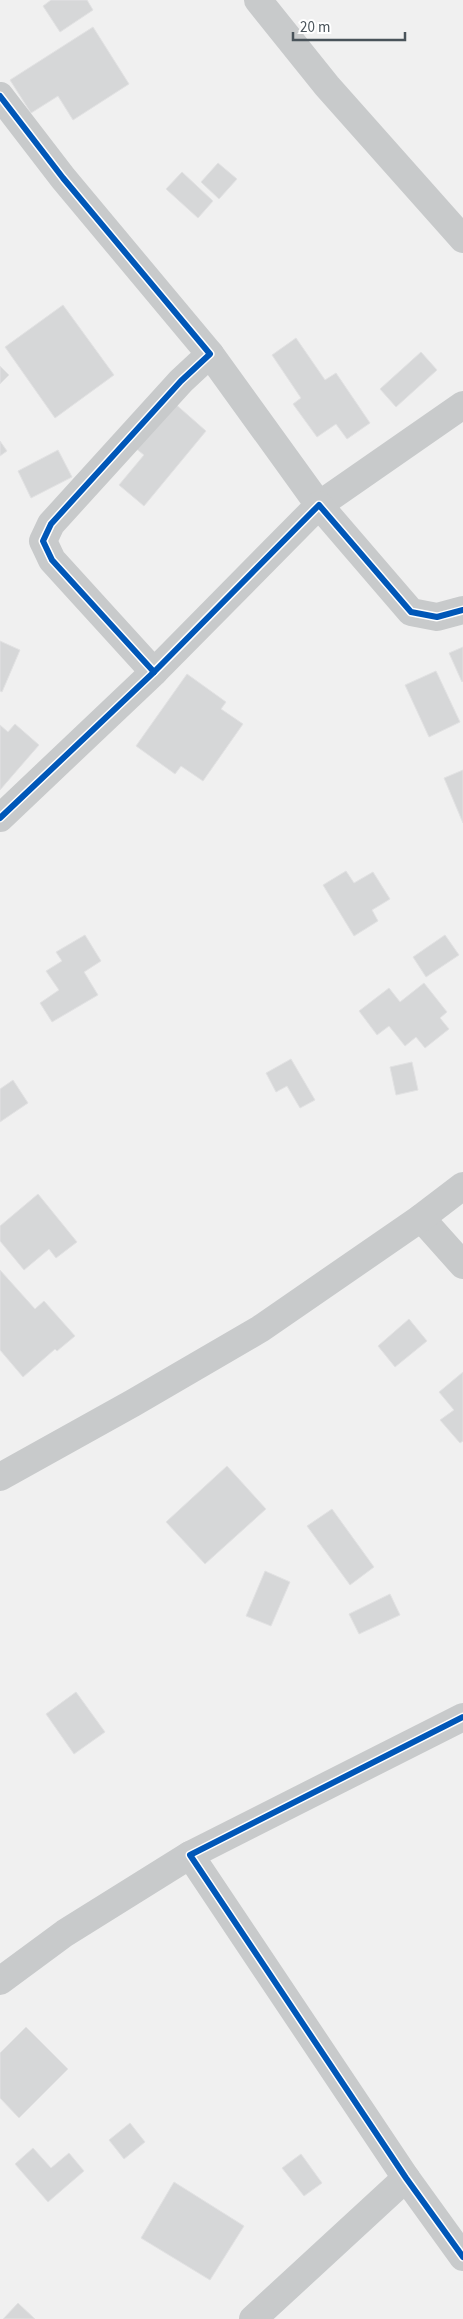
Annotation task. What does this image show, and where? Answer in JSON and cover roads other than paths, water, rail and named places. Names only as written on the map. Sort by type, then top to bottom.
[{"type":"street","points":[[258,0],[327,86],[463,239]]},
{"type":"street","points":[[0,96],[63,178],[210,354],[319,505],[411,612],[437,617],[463,610]]},
{"type":"street","points":[[154,672],[52,560],[43,541],[51,524],[181,381],[210,354]]},
{"type":"street","points":[[0,818],[154,672],[319,505],[463,405]]},
{"type":"street","points":[[0,1477],[133,1403],[260,1328],[421,1218],[463,1186]]},
{"type":"street","points":[[421,1218],[463,1265]]},
{"type":"street","points":[[0,1981],[64,1933],[190,1854],[463,1717]]},
{"type":"street","points":[[190,1854],[406,2178],[463,2257]]},
{"type":"street","points":[[253,2319],[406,2178]]}]
